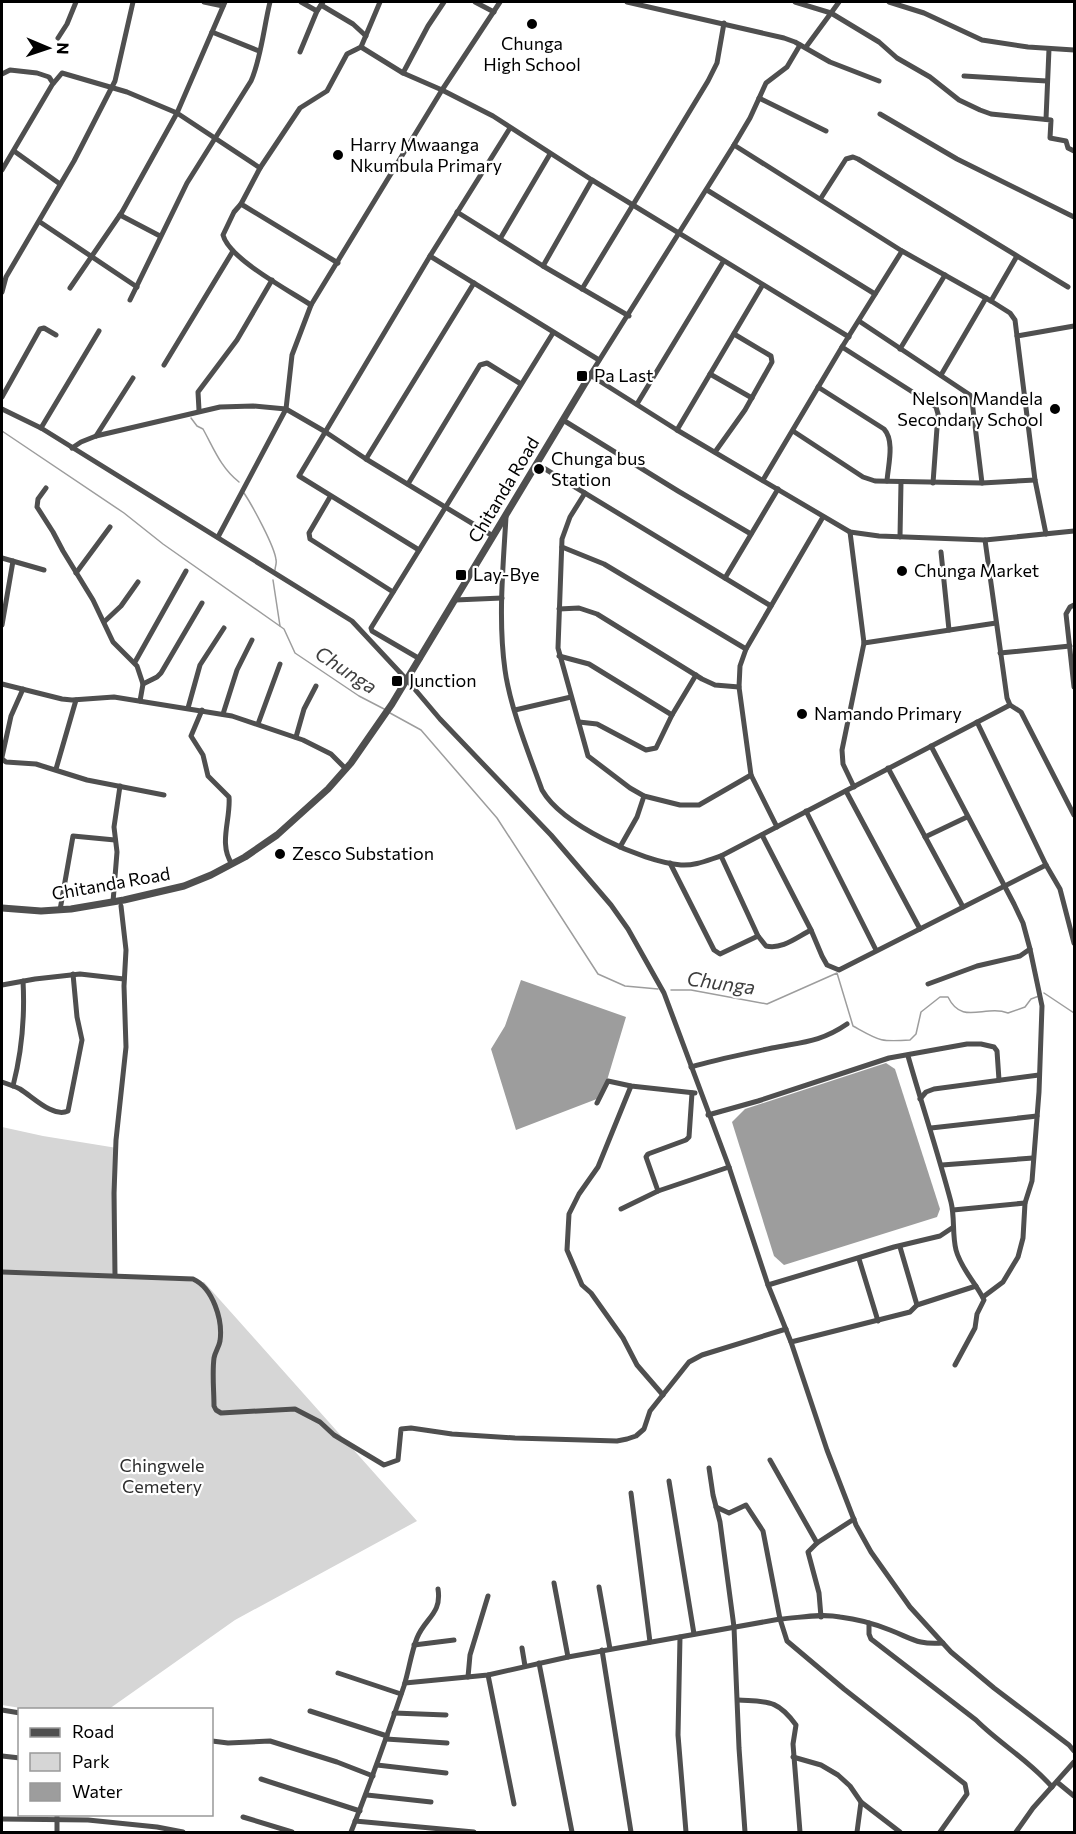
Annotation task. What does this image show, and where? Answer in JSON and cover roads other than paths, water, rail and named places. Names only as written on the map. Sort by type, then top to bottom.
[{"type":"street","points":[[58,38],[76,2]]},
{"type":"street","points":[[2,292],[6,278],[74,161],[115,81],[133,2]]},
{"type":"street","points":[[70,288],[120,215],[177,113],[224,4],[204,2]]},
{"type":"street","points":[[130,300],[187,183],[251,81],[258,63],[270,2]]},
{"type":"street","points":[[301,2],[320,6],[353,24],[366,36]]},
{"type":"street","points":[[311,305],[237,256],[225,242],[223,235],[260,168],[300,108],[327,91],[347,54],[361,46],[380,2]]},
{"type":"street","points":[[403,73],[428,26],[444,2]]},
{"type":"street","points":[[475,2],[494,12]]},
{"type":"street","points":[[218,537],[286,409],[292,355],[311,305],[442,90],[500,2]]},
{"type":"street","points":[[627,2],[784,38],[830,62],[879,81]]},
{"type":"street","points":[[795,2],[831,13],[879,42],[897,58],[930,76],[959,100],[980,110],[991,114],[1052,121],[1051,139],[1066,141],[1068,148],[1074,151]]},
{"type":"street","points":[[839,2],[787,67],[767,81],[734,145],[591,375],[677,430],[850,532],[900,537],[984,540],[1074,531]]},
{"type":"street","points":[[889,2],[924,13],[947,26],[982,40],[1028,47],[1074,50]]},
{"type":"street","points":[[300,52],[320,6]]},
{"type":"street","points":[[582,289],[714,69],[724,23]]},
{"type":"street","points":[[212,32],[259,51]]},
{"type":"street","points":[[361,46],[403,73],[493,116],[723,262],[849,337]]},
{"type":"street","points":[[1046,119],[1049,49]]},
{"type":"street","points":[[2,74],[10,70],[37,73],[49,77],[53,83]]},
{"type":"street","points":[[2,170],[53,83],[62,73],[127,92],[177,113],[260,168]]},
{"type":"street","points":[[964,76],[1047,81]]},
{"type":"street","points":[[759,98],[826,131]]},
{"type":"street","points":[[880,114],[957,159],[1074,217]]},
{"type":"street","points":[[419,550],[299,476],[430,256],[510,128]]},
{"type":"street","points":[[734,145],[902,251],[1010,313],[1015,320],[1035,480],[1046,534]]},
{"type":"street","points":[[14,151],[60,184]]},
{"type":"street","points":[[500,239],[550,154]]},
{"type":"street","points":[[821,198],[846,159],[853,157],[1068,287]]},
{"type":"street","points":[[543,266],[592,180]]},
{"type":"street","points":[[707,190],[875,294]]},
{"type":"street","points":[[241,204],[338,263]]},
{"type":"street","points":[[458,212],[543,266],[629,316]]},
{"type":"street","points":[[120,215],[160,236]]},
{"type":"street","points":[[39,222],[137,287]]},
{"type":"street","points":[[164,365],[233,251]]},
{"type":"street","points":[[763,480],[902,251]]},
{"type":"street","points":[[430,256],[599,360]]},
{"type":"street","points":[[941,375],[1017,256]]},
{"type":"street","points":[[637,404],[723,262]]},
{"type":"street","points":[[900,348],[945,275]]},
{"type":"street","points":[[199,410],[198,392],[237,340],[273,280]]},
{"type":"street","points":[[366,459],[474,283]]},
{"type":"street","points":[[677,430],[762,286]]},
{"type":"street","points":[[859,321],[967,392],[972,401],[982,483]]},
{"type":"street","points":[[1017,336],[1074,326]]},
{"type":"street","points":[[2,397],[40,330],[44,328],[56,334]]},
{"type":"street","points":[[40,429],[99,331]]},
{"type":"street","points":[[420,659],[371,629],[553,333]]},
{"type":"street","points":[[714,452],[752,398],[772,358],[734,334]]},
{"type":"street","points":[[842,347],[936,407],[938,414],[933,483]]},
{"type":"street","points":[[408,484],[480,365],[488,363],[521,384]]},
{"type":"street","points":[[710,374],[752,398]]},
{"type":"street","name":"Chitanda Road","points":[[2,908],[41,911],[117,904],[183,886],[232,864],[277,835],[328,789],[346,769],[384,717],[591,375]]},
{"type":"street","points":[[96,436],[133,378]]},
{"type":"street","points":[[819,387],[884,429],[888,434],[887,481]]},
{"type":"street","points":[[72,448],[96,436],[199,410],[235,406],[286,409],[493,536]]},
{"type":"street","points":[[2,410],[72,448],[352,621],[440,719],[551,835],[618,914],[664,993],[729,1167],[827,1450],[854,1519],[870,1552],[895,1588],[943,1643],[994,1688],[1074,1751]]},
{"type":"street","points":[[563,420],[750,534]]},
{"type":"street","points":[[793,431],[863,477],[875,481],[982,483],[1035,480]]},
{"type":"street","points":[[537,464],[771,606]]},
{"type":"street","points":[[900,482],[900,537]]},
{"type":"street","points":[[46,488],[38,499],[37,507],[93,600],[113,642],[135,662],[143,684],[140,700]]},
{"type":"street","points":[[725,578],[778,489]]},
{"type":"street","points":[[585,493],[563,532],[559,656],[588,756],[609,774],[644,796],[692,806],[751,775]]},
{"type":"street","points":[[330,497],[309,533],[310,539],[393,592]]},
{"type":"street","points":[[506,517],[502,598],[505,671],[515,710],[544,794],[582,826],[620,847],[670,864],[693,864],[721,855],[1010,705]]},
{"type":"street","points":[[777,827],[751,775],[740,687],[740,666],[746,649],[823,517]]},
{"type":"street","points":[[76,573],[110,527]]},
{"type":"street","points":[[850,532],[864,643],[842,750],[843,764],[854,787]]},
{"type":"street","points":[[984,540],[1007,698],[1010,705],[1021,712],[1074,814]]},
{"type":"street","points":[[562,547],[604,564],[746,649]]},
{"type":"street","points":[[941,552],[949,630]]},
{"type":"street","points":[[2,558],[44,570]]},
{"type":"street","points":[[2,625],[13,561]]},
{"type":"street","points":[[135,662],[186,571]]},
{"type":"street","points":[[104,622],[121,606],[138,582]]},
{"type":"street","points":[[455,600],[502,598]]},
{"type":"street","points":[[143,684],[157,677],[164,669],[202,603]]},
{"type":"street","points":[[1074,605],[1066,614],[1074,687]]},
{"type":"street","points":[[559,609],[579,608],[597,614],[715,685],[740,687]]},
{"type":"street","points":[[864,643],[996,623]]},
{"type":"street","points":[[188,708],[200,665],[224,628]]},
{"type":"street","points":[[223,714],[237,670],[252,640]]},
{"type":"street","points":[[1000,652],[1070,646]]},
{"type":"street","points":[[559,656],[589,664],[672,715]]},
{"type":"street","points":[[258,724],[280,664]]},
{"type":"street","points":[[579,722],[605,728],[646,750],[658,746],[672,715],[696,675]]},
{"type":"street","points":[[2,684],[62,699],[114,697],[223,714],[296,737],[331,754],[346,769]]},
{"type":"street","points":[[296,737],[304,709],[316,686]]},
{"type":"street","points":[[23,689],[11,716],[2,758],[6,762],[36,764],[87,780],[164,795]]},
{"type":"street","points":[[515,710],[572,697]]},
{"type":"street","points":[[56,769],[76,700]]},
{"type":"street","points":[[202,710],[192,732],[192,738],[203,755],[208,776],[229,797],[226,846],[227,855],[232,864]]},
{"type":"street","points":[[977,722],[1064,900],[1074,943]]},
{"type":"street","points":[[931,746],[1023,923],[1042,1006],[1040,1075],[1032,1181],[1024,1203],[1023,1238],[1018,1257],[1003,1282],[983,1297]]},
{"type":"street","points":[[888,768],[963,908]]},
{"type":"street","points":[[115,1275],[116,1140],[126,1047],[124,979],[126,950],[117,904],[115,840],[116,807],[120,786]]},
{"type":"street","points":[[846,791],[920,929]]},
{"type":"street","points":[[620,847],[634,822],[644,796]]},
{"type":"street","points":[[806,811],[876,950]]},
{"type":"street","points":[[925,837],[968,817]]},
{"type":"street","points":[[762,835],[827,965],[839,970],[1046,865]]},
{"type":"street","points":[[60,910],[73,836],[115,840]]},
{"type":"street","points":[[721,855],[758,936],[766,946],[774,948],[783,945],[811,930]]},
{"type":"street","points":[[670,864],[717,953],[720,954],[758,936]]},
{"type":"street","points":[[928,984],[977,966],[1012,959],[1030,949]]},
{"type":"street","points":[[2,985],[73,974],[124,979]]},
{"type":"street","points":[[2,1082],[13,1086],[51,1110],[63,1113],[68,1111],[82,1040],[77,1017],[73,974]]},
{"type":"street","points":[[13,1086],[23,1033],[23,981]]},
{"type":"street","points":[[691,1067],[732,1056],[803,1044],[826,1037],[847,1024]]},
{"type":"street","points":[[708,1115],[792,1091],[889,1058],[967,1044],[990,1045],[997,1051],[999,1080]]},
{"type":"street","points":[[908,1056],[942,1165],[953,1210],[952,1228],[960,1262],[984,1300],[977,1314],[975,1328],[955,1365]]},
{"type":"street","points":[[920,1099],[926,1092],[934,1089],[1040,1075]]},
{"type":"street","points":[[597,1103],[608,1081],[700,1094]]},
{"type":"street","points":[[632,1086],[598,1167],[579,1194],[569,1214],[567,1250],[582,1285],[591,1293],[623,1338],[637,1365],[663,1395]]},
{"type":"street","points":[[658,1191],[646,1157],[648,1154],[689,1137],[692,1093]]},
{"type":"street","points":[[931,1128],[1037,1116]]},
{"type":"street","points":[[942,1165],[1033,1158]]},
{"type":"street","points":[[621,1209],[658,1191],[729,1167]]},
{"type":"street","points":[[953,1210],[1024,1203]]},
{"type":"street","points":[[768,1285],[940,1236],[952,1228]]},
{"type":"street","points":[[900,1247],[917,1305]]},
{"type":"street","points":[[859,1259],[878,1321]]},
{"type":"street","points":[[2,1272],[193,1279],[214,1303],[221,1330],[219,1346],[214,1355],[214,1406],[216,1410],[221,1413],[295,1409],[320,1422],[334,1435],[384,1465],[398,1460],[401,1430],[411,1428],[452,1434],[515,1438],[617,1440],[636,1436],[644,1429],[650,1411],[692,1360],[786,1329]]},
{"type":"street","points":[[791,1342],[910,1312],[917,1305],[976,1286]]},
{"type":"street","points":[[770,1460],[818,1543]]},
{"type":"street","points":[[709,1468],[724,1550],[734,1627],[738,1748],[745,1833]]},
{"type":"street","points":[[669,1481],[694,1634]]},
{"type":"street","points":[[631,1494],[650,1642]]},
{"type":"street","points":[[716,1507],[729,1513],[746,1505],[763,1531],[780,1619],[785,1638],[791,1645],[965,1784],[967,1794],[940,1833]]},
{"type":"street","points":[[821,1617],[819,1593],[808,1552],[854,1519]]},
{"type":"street","points":[[554,1583],[568,1657]]},
{"type":"street","points":[[599,1587],[610,1649]]},
{"type":"street","points":[[351,1833],[367,1795],[405,1683],[414,1645],[420,1631],[434,1614],[439,1603],[438,1589]]},
{"type":"street","points":[[468,1677],[470,1655],[488,1596]]},
{"type":"street","points":[[405,1683],[488,1675],[602,1650],[780,1619],[838,1616],[869,1623],[925,1644],[943,1643]]},
{"type":"street","points":[[869,1623],[871,1640],[976,1720],[991,1735],[1040,1773],[1052,1787]]},
{"type":"street","points":[[680,1637],[678,1735],[687,1833]]},
{"type":"street","points":[[414,1645],[454,1640]]},
{"type":"street","points":[[522,1648],[525,1666]]},
{"type":"street","points":[[602,1650],[631,1833]]},
{"type":"street","points":[[539,1663],[572,1833]]},
{"type":"street","points":[[338,1673],[401,1694]]},
{"type":"street","points":[[488,1675],[514,1804]]},
{"type":"street","points":[[738,1700],[772,1702],[786,1711],[796,1725],[793,1757],[800,1833]]},
{"type":"street","points":[[2,1710],[18,1713]]},
{"type":"street","points":[[310,1711],[386,1737],[447,1743]]},
{"type":"street","points":[[394,1713],[446,1714]]},
{"type":"street","points":[[213,1741],[270,1742],[373,1776]]},
{"type":"street","points":[[2,1756],[18,1758]]},
{"type":"street","points":[[793,1757],[821,1765],[838,1775],[850,1786],[861,1802],[900,1833]]},
{"type":"street","points":[[1016,1833],[1033,1808],[1074,1762]]},
{"type":"street","points":[[377,1765],[446,1773]]},
{"type":"street","points":[[261,1779],[360,1811]]},
{"type":"street","points":[[1057,1782],[1074,1796]]},
{"type":"street","points":[[367,1795],[431,1802]]},
{"type":"street","points":[[857,1833],[861,1802]]},
{"type":"street","points":[[2,1819],[57,1817],[157,1827],[183,1833]]},
{"type":"street","points":[[57,1817],[57,1833]]},
{"type":"street","points":[[243,1817],[292,1833]]},
{"type":"street","points":[[355,1821],[474,1833]]},
{"type":"water","points":[[521,980],[626,1017],[602,1097],[516,1130],[491,1049],[505,1026]]},
{"type":"water","points":[[886,1063],[895,1069],[940,1209],[937,1217],[784,1265],[774,1256],[732,1122],[745,1109]]},
{"type":"waterway","points":[[191,418],[197,426],[203,429],[214,451],[239,482]]},
{"type":"waterway","name":"Chunga","points":[[2,431],[124,513],[163,544],[284,629],[295,653],[359,696],[386,710]]},
{"type":"waterway","points":[[244,493],[272,546],[276,561],[275,570]]},
{"type":"waterway","points":[[273,580],[280,626]]},
{"type":"waterway","name":"Chunga","points":[[390,713],[421,730],[497,818],[598,974],[625,986],[658,989]]},
{"type":"waterway","name":"Chunga","points":[[671,990],[691,990],[767,1004],[837,973],[853,1026],[875,1038],[892,1041],[910,1040],[916,1034],[921,1012],[940,997],[948,997],[954,1006],[967,1012],[1008,1013],[1025,1007],[1031,999],[1039,996]]},
{"type":"waterway","name":"Chunga","points":[[1044,993],[1074,1013]]},
{"type":"place","name":"Chunga High School","points":[[532,24]]},
{"type":"place","name":"Harry Mwaanga Nkumbula Primary","points":[[338,155]]},
{"type":"place","name":"Pa Last","points":[[582,376]]},
{"type":"place","name":"Nelson Mandela Secondary School","points":[[1055,409]]},
{"type":"place","name":"Chunga bus Station","points":[[539,469]]},
{"type":"place","name":"Chunga Market","points":[[902,571]]},
{"type":"place","name":"Lay-Bye","points":[[461,575]]},
{"type":"place","name":"Junction","points":[[397,681]]},
{"type":"place","name":"Namando Primary","points":[[802,714]]},
{"type":"place","name":"Zesco Substation","points":[[280,854]]},
{"type":"park label","name":"Chingwele Cemetery","points":[[162,1476]]}]
